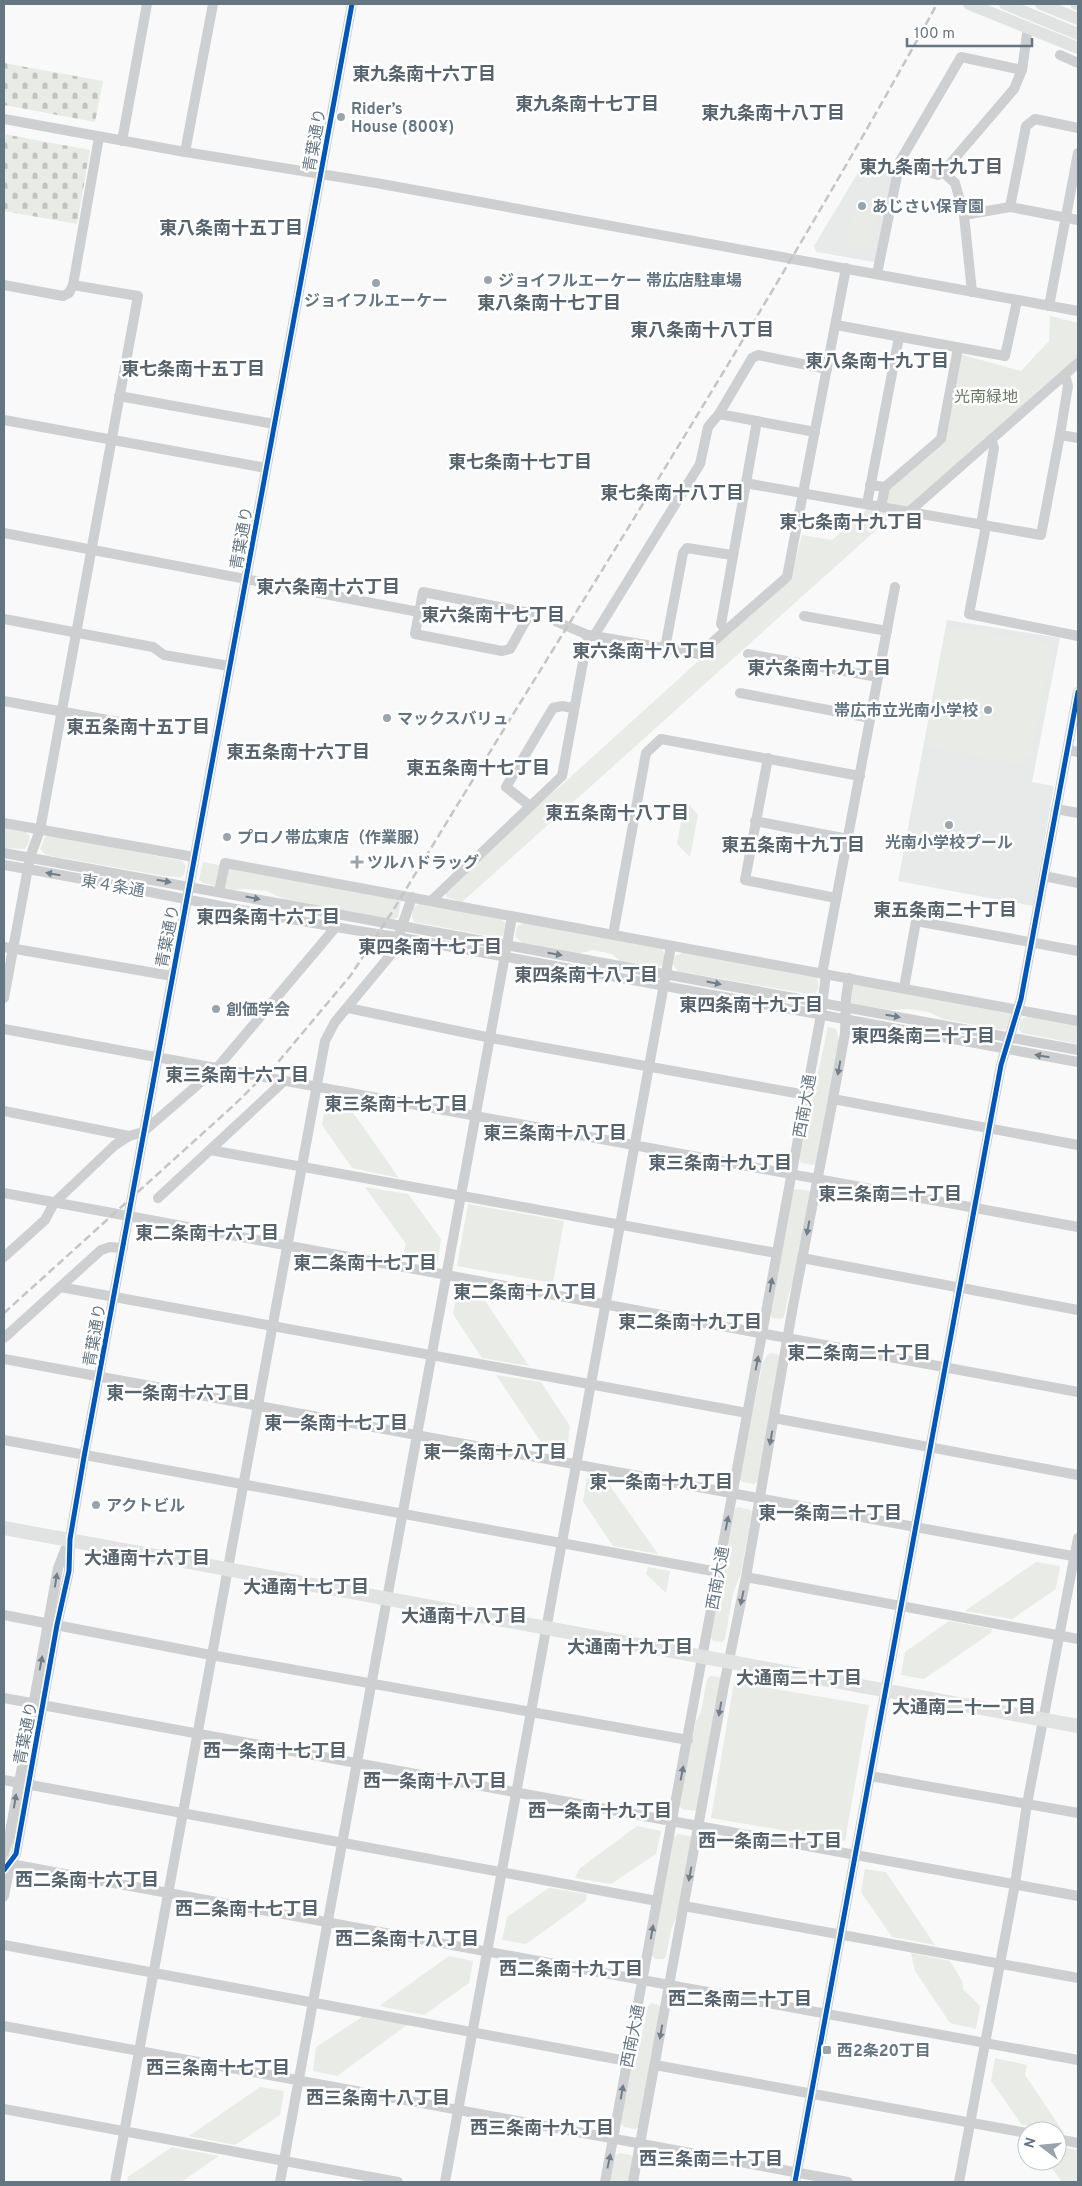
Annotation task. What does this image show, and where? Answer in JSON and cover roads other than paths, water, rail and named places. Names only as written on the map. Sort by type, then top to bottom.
[{"type":"highway","points":[[4,1528],[1078,1726]]},
{"type":"main road","points":[[969,4],[1078,48]]},
{"type":"main road","points":[[1005,4],[1078,34]]},
{"type":"main road","points":[[1041,4],[1078,19]]},
{"type":"street","points":[[122,141],[147,4]]},
{"type":"street","points":[[185,152],[213,4]]},
{"type":"street","name":"青葉通り","points":[[4,1896],[6,1866],[16,1854],[23,1783],[53,1624],[69,1571],[70,1539],[84,1457],[352,4]]},
{"type":"street","points":[[900,161],[932,174],[938,175],[943,172],[1014,88],[1022,70],[1028,27]]},
{"type":"street","points":[[1060,55],[1078,63]]},
{"type":"street","points":[[877,274],[900,161],[961,57],[1022,70]]},
{"type":"street","points":[[4,119],[185,152],[321,173],[1078,311]]},
{"type":"street","points":[[1010,207],[1026,126],[1035,119],[1078,128]]},
{"type":"street","points":[[4,285],[63,296],[70,293],[100,136]]},
{"type":"street","points":[[1049,306],[1078,153]]},
{"type":"street","points":[[943,172],[955,183],[964,215],[972,292]]},
{"type":"street","points":[[964,215],[1010,207],[1078,220]]},
{"type":"street","points":[[556,622],[591,636],[699,654],[787,576],[846,268]]},
{"type":"street","points":[[4,998],[8,948],[30,857],[40,830],[138,296],[73,285]]},
{"type":"street","points":[[836,325],[1005,356],[1017,301]]},
{"type":"street","points":[[867,504],[899,337]]},
{"type":"street","points":[[881,507],[885,487],[941,439],[958,348]]},
{"type":"street","points":[[432,900],[562,776],[574,708],[591,636],[700,464],[708,427],[719,414],[752,358],[758,355],[827,369]]},
{"type":"street","points":[[910,511],[1078,363]]},
{"type":"street","points":[[746,483],[1041,535],[1068,386],[1065,375]]},
{"type":"street","points":[[120,396],[274,424]]},
{"type":"street","points":[[719,414],[815,432]]},
{"type":"street","points":[[4,420],[266,468]]},
{"type":"street","points":[[726,630],[721,624],[757,421]]},
{"type":"street","points":[[1060,435],[1078,438]]},
{"type":"street","points":[[992,439],[994,448],[969,614],[1078,636]]},
{"type":"street","points":[[870,485],[885,487]]},
{"type":"street","points":[[4,533],[419,612]]},
{"type":"street","points":[[665,648],[684,553],[687,548],[732,555]]},
{"type":"street","name":"西南大通","points":[[605,2182],[704,1657],[776,1253],[822,1016],[824,974],[836,898],[895,587]]},
{"type":"street","points":[[423,592],[530,613],[510,649],[502,651],[415,634],[419,612],[423,592]]},
{"type":"street","points":[[804,616],[887,631]]},
{"type":"street","points":[[4,619],[153,647],[164,654],[229,666]]},
{"type":"street","points":[[748,654],[878,677]]},
{"type":"street","points":[[796,2177],[989,1129],[1006,1050],[1018,1009],[1056,809],[1073,751],[1078,692]]},
{"type":"street","points":[[740,693],[870,718]]},
{"type":"street","points":[[4,700],[130,724]]},
{"type":"street","points":[[530,806],[506,787],[553,708],[562,706],[574,708]]},
{"type":"street","points":[[613,935],[646,753],[661,739],[860,776]]},
{"type":"street","points":[[768,758],[744,880],[836,898]]},
{"type":"street","points":[[1056,809],[1078,813]]},
{"type":"street","points":[[755,821],[848,838]]},
{"type":"street","points":[[4,823],[194,857]]},
{"type":"street","name":"東４条通","points":[[4,853],[822,1004],[1010,1036],[1078,1050]]},
{"type":"street","points":[[219,892],[225,863],[1078,1021]]},
{"type":"street","name":"東４条通","points":[[4,865],[187,898],[335,928],[398,937],[1078,1062]]},
{"type":"street","points":[[1044,876],[1078,883]]},
{"type":"street","points":[[115,2182],[325,1041],[335,1022],[393,952],[412,897]]},
{"type":"street","points":[[280,2182],[512,917]]},
{"type":"street","points":[[904,988],[916,921],[1078,951]]},
{"type":"street","points":[[4,1256],[45,1220],[54,1203],[115,1145],[129,1136],[144,1132],[217,1068],[335,928]]},
{"type":"street","points":[[445,2182],[672,946]]},
{"type":"street","points":[[8,948],[172,976]]},
{"type":"street","name":"西南大通","points":[[634,2182],[746,1577],[802,1258],[834,1099],[846,1020],[845,1007],[850,978]]},
{"type":"street","points":[[348,1008],[491,1038],[806,1095]]},
{"type":"street","points":[[4,1029],[1078,1227]]},
{"type":"street","points":[[158,1198],[284,1081]]},
{"type":"street","points":[[834,1099],[1078,1145]]},
{"type":"street","points":[[4,1111],[129,1136]]},
{"type":"street","points":[[210,1150],[776,1253]]},
{"type":"street","points":[[4,1193],[1078,1392]]},
{"type":"street","points":[[4,1338],[101,1250],[110,1247],[123,1248]]},
{"type":"street","points":[[802,1258],[1078,1310]]},
{"type":"street","points":[[60,1287],[747,1413]]},
{"type":"street","points":[[4,1359],[1077,1557]]},
{"type":"street","points":[[774,1418],[1078,1475]]},
{"type":"street","points":[[4,1440],[84,1457],[562,1542],[718,1572]]},
{"type":"street","points":[[959,2182],[1015,1884],[1027,1804],[1077,1557],[1078,1538]]},
{"type":"street","points":[[746,1577],[1078,1639]]},
{"type":"street","points":[[4,1615],[211,1655],[688,1740]]},
{"type":"street","points":[[4,1698],[1078,1896]]},
{"type":"street","points":[[870,1776],[1078,1813]]},
{"type":"street","points":[[4,1780],[657,1901]]},
{"type":"street","points":[[4,1853],[23,1783]]},
{"type":"street","points":[[6,1866],[168,1893],[826,2012],[1078,2060]]},
{"type":"street","points":[[684,1906],[1078,1978]]},
{"type":"street","points":[[4,1944],[628,2061]]},
{"type":"street","points":[[4,2026],[641,2144],[796,2177],[848,2182]]},
{"type":"street","points":[[655,2065],[1017,2131]]},
{"type":"street","points":[[4,2109],[398,2182]]},
{"type":"railway","points":[[4,1313],[233,1106],[279,1061],[351,975],[394,909],[739,346],[873,119],[937,4]]},
{"type":"place","name":"Rider’s House (800¥)","points":[[341,117]]},
{"type":"place","name":"あじさい保育園","points":[[862,206]]},
{"type":"place","name":"ジョイフルエーケー 帯広店駐車場","points":[[488,280]]},
{"type":"place","name":"ジョイフルエーケー","points":[[376,283]]},
{"type":"place","name":"帯広市立光南小学校","points":[[988,710]]},
{"type":"place","name":"マックスバリュ","points":[[387,718]]},
{"type":"place","name":"光南小学校プール","points":[[949,825]]},
{"type":"place","name":"プロノ帯広東店（作業服）","points":[[227,837]]},
{"type":"place","name":"ツルハドラッグ","points":[[357,862]]},
{"type":"place","name":"創価学会","points":[[216,1009]]},
{"type":"place","name":"アクトビル","points":[[96,1505]]},
{"type":"place","name":"西2条20丁目","points":[[827,2050]]},
{"type":"district","name":"東九条南十六丁目","points":[[424,74]]},
{"type":"district","name":"東九条南十七丁目","points":[[587,104]]},
{"type":"district","name":"東九条南十八丁目","points":[[773,113]]},
{"type":"district","name":"東九条南十九丁目","points":[[931,167]]},
{"type":"district","name":"東八条南十五丁目","points":[[231,228]]},
{"type":"district","name":"東八条南十七丁目","points":[[549,303]]},
{"type":"district","name":"東八条南十八丁目","points":[[702,330]]},
{"type":"district","name":"東八条南十九丁目","points":[[877,361]]},
{"type":"district","name":"東七条南十五丁目","points":[[193,369]]},
{"type":"district","name":"東七条南十七丁目","points":[[520,462]]},
{"type":"district","name":"東七条南十八丁目","points":[[672,493]]},
{"type":"district","name":"東七条南十九丁目","points":[[851,522]]},
{"type":"district","name":"東六条南十六丁目","points":[[328,587]]},
{"type":"district","name":"東六条南十七丁目","points":[[493,615]]},
{"type":"district","name":"東六条南十八丁目","points":[[644,651]]},
{"type":"district","name":"東六条南十九丁目","points":[[819,668]]},
{"type":"district","name":"東五条南十五丁目","points":[[138,727]]},
{"type":"district","name":"東五条南十六丁目","points":[[298,752]]},
{"type":"district","name":"東五条南十七丁目","points":[[478,768]]},
{"type":"district","name":"東五条南十八丁目","points":[[617,813]]},
{"type":"district","name":"東五条南十九丁目","points":[[793,845]]},
{"type":"district","name":"東五条南二十丁目","points":[[945,910]]},
{"type":"district","name":"東四条南十六丁目","points":[[268,917]]},
{"type":"district","name":"東四条南十七丁目","points":[[430,947]]},
{"type":"district","name":"東四条南十八丁目","points":[[586,975]]},
{"type":"district","name":"東四条南十九丁目","points":[[751,1005]]},
{"type":"district","name":"東四条南二十丁目","points":[[923,1036]]},
{"type":"district","name":"東三条南十六丁目","points":[[237,1075]]},
{"type":"district","name":"東三条南十七丁目","points":[[396,1104]]},
{"type":"district","name":"東三条南十八丁目","points":[[555,1133]]},
{"type":"district","name":"東三条南十九丁目","points":[[720,1163]]},
{"type":"district","name":"東三条南二十丁目","points":[[890,1194]]},
{"type":"district","name":"東二条南十六丁目","points":[[207,1233]]},
{"type":"district","name":"東二条南十七丁目","points":[[365,1263]]},
{"type":"district","name":"東二条南十八丁目","points":[[525,1292]]},
{"type":"district","name":"東二条南十九丁目","points":[[690,1322]]},
{"type":"district","name":"東二条南二十丁目","points":[[859,1353]]},
{"type":"district","name":"東一条南十六丁目","points":[[178,1393]]},
{"type":"district","name":"東一条南十七丁目","points":[[336,1423]]},
{"type":"district","name":"東一条南十八丁目","points":[[495,1452]]},
{"type":"district","name":"東一条南十九丁目","points":[[661,1482]]},
{"type":"district","name":"東一条南二十丁目","points":[[830,1513]]},
{"type":"district","name":"大通南十六丁目","points":[[147,1558]]},
{"type":"district","name":"大通南十七丁目","points":[[306,1587]]},
{"type":"district","name":"大通南十八丁目","points":[[464,1616]]},
{"type":"district","name":"大通南十九丁目","points":[[630,1647]]},
{"type":"district","name":"大通南二十丁目","points":[[799,1678]]},
{"type":"district","name":"大通南二十一丁目","points":[[964,1707]]},
{"type":"district","name":"西一条南十七丁目","points":[[275,1751]]},
{"type":"district","name":"西一条南十八丁目","points":[[435,1781]]},
{"type":"district","name":"西一条南十九丁目","points":[[600,1811]]},
{"type":"district","name":"西一条南二十丁目","points":[[770,1841]]},
{"type":"district","name":"西二条南十六丁目","points":[[87,1880]]},
{"type":"district","name":"西二条南十七丁目","points":[[247,1909]]},
{"type":"district","name":"西二条南十八丁目","points":[[407,1939]]},
{"type":"district","name":"西二条南十九丁目","points":[[571,1969]]},
{"type":"district","name":"西二条南二十丁目","points":[[740,1999]]},
{"type":"district","name":"西三条南十七丁目","points":[[218,2068]]},
{"type":"district","name":"西三条南十八丁目","points":[[378,2098]]},
{"type":"district","name":"西三条南十九丁目","points":[[542,2128]]},
{"type":"district","name":"西三条南二十丁目","points":[[711,2159]]},
{"type":"park label","name":"光南緑地","points":[[986,396]]}]
